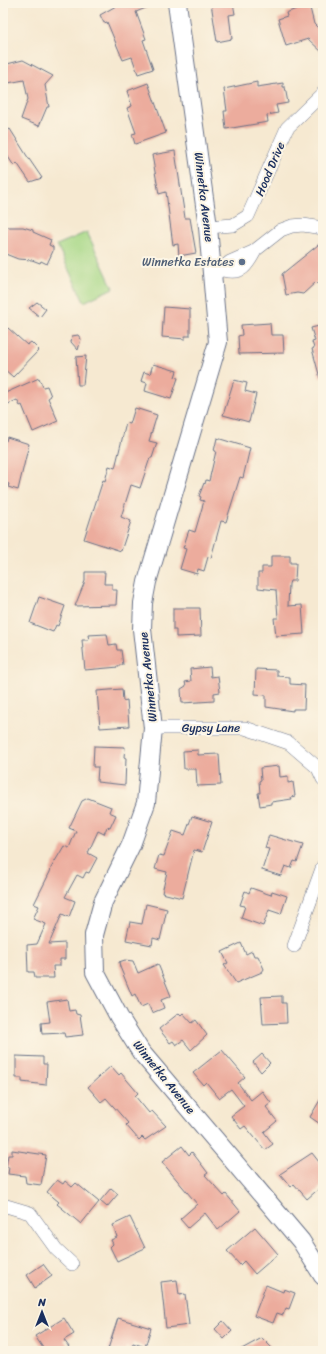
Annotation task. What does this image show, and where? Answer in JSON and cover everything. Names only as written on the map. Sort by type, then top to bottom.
[{"type":"main road","name":"Winnetka Avenue","points":[[177,3],[208,227],[218,273],[218,342],[150,571],[144,603],[142,629],[153,728],[146,803],[131,845],[103,902],[94,934],[95,972],[119,1017],[141,1052],[301,1241],[323,1276]]},
{"type":"street","name":"Hood Drive","points":[[208,227],[233,225],[248,216],[287,128],[323,94]]},
{"type":"street","points":[[218,273],[232,272],[244,268],[256,249],[282,230],[292,226],[303,225],[323,228]]},
{"type":"street","name":"Gypsy Lane","points":[[153,728],[245,728],[289,743],[318,768],[323,779]]},
{"type":"street","points":[[294,946],[323,866]]},
{"type":"street","points":[[3,1205],[30,1213],[56,1249],[72,1264]]},
{"type":"green space","points":[[87,232],[113,288],[84,302],[57,245]]},
{"type":"building","points":[[115,3],[158,3],[136,12],[146,39],[143,40],[153,69],[138,74],[132,57],[123,60],[107,22],[104,23],[100,15],[116,6]]},
{"type":"building","points":[[211,3],[233,3],[235,14],[229,15],[232,39],[217,42]]},
{"type":"building","points":[[309,4],[314,24],[323,33],[323,53],[308,39],[286,46],[278,19],[287,16],[286,13]]},
{"type":"building","points":[[23,60],[53,76],[45,85],[49,107],[47,107],[39,126],[21,119],[28,99],[24,80],[3,84],[3,65]]},
{"type":"building","points":[[257,82],[257,87],[283,83],[288,103],[276,105],[278,113],[267,115],[268,122],[226,129],[224,111],[227,111],[224,89]]},
{"type":"building","points":[[148,83],[166,133],[135,144],[132,134],[136,133],[127,108],[132,106],[127,91]]},
{"type":"building","points":[[10,129],[42,178],[30,182],[17,163],[14,166],[3,149],[3,133]]},
{"type":"building","points":[[175,151],[185,218],[190,218],[196,253],[179,256],[178,244],[173,245],[166,192],[159,194],[152,155]]},
{"type":"building","points":[[3,227],[23,227],[33,230],[33,232],[51,240],[49,245],[53,247],[53,251],[47,264],[41,261],[40,263],[32,260],[18,259],[3,253]]},
{"type":"building","points":[[323,241],[323,289],[316,282],[303,294],[297,293],[286,295],[282,274]]},
{"type":"building","points":[[37,302],[46,309],[40,317],[29,308]]},
{"type":"building","points":[[164,307],[190,309],[190,336],[185,336],[185,339],[162,337]]},
{"type":"building","points":[[270,323],[271,335],[283,335],[284,353],[239,354],[238,336],[242,335],[241,325]]},
{"type":"building","points":[[323,325],[323,378],[320,378],[312,349],[314,348],[312,342],[315,341],[311,328]]},
{"type":"building","points":[[8,328],[27,345],[31,342],[39,350],[13,377],[3,368],[3,333]]},
{"type":"building","points":[[78,335],[81,339],[78,350],[71,342],[72,336]]},
{"type":"building","points":[[86,356],[83,385],[78,385],[76,357]]},
{"type":"building","points":[[153,364],[177,371],[175,377],[178,378],[171,399],[145,391],[147,383],[141,381],[144,372],[150,374]]},
{"type":"building","points":[[39,378],[43,387],[47,386],[51,396],[48,398],[58,421],[33,432],[22,405],[20,406],[17,400],[6,405],[3,394]]},
{"type":"building","points":[[234,380],[247,383],[245,391],[256,394],[249,422],[223,415]]},
{"type":"building","points":[[135,408],[157,415],[149,441],[157,443],[152,458],[150,458],[140,488],[131,485],[121,517],[131,521],[121,551],[84,539],[103,480],[105,481],[109,466],[115,468],[126,423],[130,424]]},
{"type":"building","points":[[7,437],[29,444],[18,490],[8,487],[9,484],[3,482],[3,440],[6,441]]},
{"type":"building","points":[[217,438],[250,448],[243,478],[240,477],[226,522],[221,521],[211,558],[208,557],[204,571],[198,569],[197,574],[180,569],[186,549],[183,548],[189,530],[195,532],[204,501],[200,500],[201,497],[199,496],[206,480],[209,481],[216,451],[214,451]]},
{"type":"building","points":[[271,556],[290,556],[290,563],[296,563],[295,581],[290,581],[289,584],[288,606],[302,605],[304,634],[276,636],[274,618],[278,618],[276,590],[258,588],[258,573],[262,573],[262,567],[271,567]]},
{"type":"building","points":[[85,572],[105,572],[104,584],[112,584],[112,590],[117,590],[116,605],[75,606],[85,581]]},
{"type":"building","points":[[39,597],[65,606],[58,626],[56,625],[53,632],[30,623]]},
{"type":"building","points":[[173,608],[200,608],[201,636],[176,637],[176,630],[173,630]]},
{"type":"building","points":[[107,634],[109,645],[116,644],[117,650],[121,650],[123,665],[119,665],[119,667],[85,670],[82,640],[89,640],[88,635]]},
{"type":"building","points":[[210,667],[211,677],[218,676],[220,692],[214,693],[214,701],[182,703],[181,689],[186,686],[185,682],[191,681],[190,669]]},
{"type":"building","points":[[256,669],[277,670],[277,676],[290,677],[290,684],[305,685],[304,709],[293,709],[293,711],[266,707],[266,695],[255,694]]},
{"type":"building","points":[[122,689],[123,701],[127,700],[129,726],[100,728],[97,691]]},
{"type":"building","points":[[94,746],[125,747],[125,785],[97,782],[98,767],[93,767]]},
{"type":"building","points":[[198,750],[198,755],[219,754],[221,785],[197,786],[196,769],[184,769],[183,751]]},
{"type":"building","points":[[279,766],[280,777],[288,776],[288,783],[293,782],[295,796],[291,797],[292,799],[271,802],[271,804],[260,806],[258,793],[260,793],[260,768]]},
{"type":"building","points":[[88,798],[111,807],[109,812],[116,815],[110,828],[107,827],[104,834],[98,831],[88,853],[97,858],[89,873],[86,872],[83,878],[77,875],[65,897],[75,901],[69,917],[62,914],[49,944],[65,943],[65,959],[60,959],[60,966],[53,966],[54,978],[35,978],[34,972],[28,972],[27,945],[37,944],[46,924],[33,919],[39,906],[34,904],[51,868],[64,846],[69,848],[76,831],[69,828],[82,801]]},
{"type":"building","points":[[192,816],[212,822],[202,852],[194,850],[182,898],[162,893],[167,872],[155,869],[159,855],[164,856],[173,831],[185,835]]},
{"type":"building","points":[[269,835],[303,845],[297,862],[294,861],[291,868],[285,866],[281,876],[262,870],[269,849],[265,848]]},
{"type":"building","points":[[251,888],[271,895],[272,891],[287,896],[281,914],[269,910],[263,926],[241,918],[245,906],[240,905],[245,891],[249,893]]},
{"type":"building","points":[[146,904],[167,909],[160,940],[153,938],[152,945],[126,940],[130,922],[142,924]]},
{"type":"building","points":[[241,943],[246,954],[252,951],[254,956],[258,956],[264,969],[262,972],[236,983],[224,965],[228,963],[222,952]]},
{"type":"building","points":[[125,960],[133,961],[138,973],[158,964],[171,996],[161,1000],[164,1008],[152,1013],[148,1004],[141,1007],[135,994],[132,996],[119,962]]},
{"type":"building","points":[[282,996],[282,1003],[286,1003],[287,1023],[263,1024],[261,997]]},
{"type":"building","points":[[67,999],[69,1011],[75,1010],[76,1014],[80,1015],[83,1035],[65,1037],[64,1033],[42,1034],[41,1023],[50,1022],[47,1002]]},
{"type":"building","points":[[179,1013],[181,1015],[183,1013],[192,1023],[196,1020],[207,1035],[191,1050],[183,1040],[176,1045],[173,1041],[170,1043],[159,1029]]},
{"type":"building","points":[[222,1050],[245,1077],[238,1083],[251,1100],[262,1091],[271,1103],[266,1107],[277,1121],[264,1132],[273,1144],[265,1150],[245,1126],[241,1129],[231,1116],[244,1106],[231,1089],[219,1098],[206,1082],[203,1085],[193,1073]]},
{"type":"building","points":[[262,1054],[270,1063],[261,1072],[253,1062]]},
{"type":"building","points":[[16,1056],[43,1057],[43,1064],[47,1064],[46,1085],[22,1082],[22,1078],[16,1078]]},
{"type":"building","points":[[111,1066],[119,1075],[121,1073],[138,1093],[135,1096],[149,1113],[152,1111],[166,1126],[145,1140],[142,1137],[139,1140],[126,1125],[128,1123],[106,1098],[101,1102],[88,1087]]},
{"type":"building","points":[[323,1095],[323,1126],[310,1117]]},
{"type":"building","points":[[182,1146],[189,1155],[192,1152],[208,1173],[205,1175],[224,1196],[226,1194],[240,1211],[218,1230],[205,1213],[188,1228],[180,1219],[197,1204],[162,1162]]},
{"type":"building","points":[[12,1150],[46,1155],[41,1185],[26,1183],[25,1176],[8,1174],[9,1167],[6,1167],[8,1155],[12,1155]]},
{"type":"building","points":[[312,1153],[323,1167],[323,1185],[307,1199],[294,1184],[291,1187],[280,1174]]},
{"type":"building","points":[[57,1180],[63,1184],[65,1181],[72,1187],[76,1183],[99,1202],[81,1224],[57,1204],[59,1202],[47,1192]]},
{"type":"building","points":[[111,1188],[118,1194],[107,1207],[100,1201]]},
{"type":"building","points":[[130,1217],[145,1248],[117,1261],[110,1247],[113,1244],[111,1240],[117,1237],[113,1225]]},
{"type":"building","points":[[255,1227],[278,1254],[255,1274],[244,1261],[240,1265],[227,1251]]},
{"type":"building","points":[[43,1264],[52,1276],[35,1288],[27,1275]]},
{"type":"building","points":[[177,1280],[179,1295],[185,1294],[189,1325],[166,1328],[161,1282]]},
{"type":"building","points":[[266,1285],[283,1292],[284,1289],[295,1293],[289,1309],[286,1308],[283,1315],[277,1313],[273,1323],[254,1316]]},
{"type":"building","points":[[64,1318],[74,1334],[64,1340],[69,1347],[63,1351],[45,1351],[35,1336]]},
{"type":"building","points":[[118,1318],[151,1328],[145,1347],[133,1343],[131,1349],[126,1347],[125,1351],[108,1349]]},
{"type":"building","points":[[223,1321],[232,1331],[224,1339],[215,1329]]},
{"type":"building","points":[[262,1338],[275,1351],[238,1351]]},
{"type":"place","name":"Winnetka Estates","points":[[242,262]]}]
